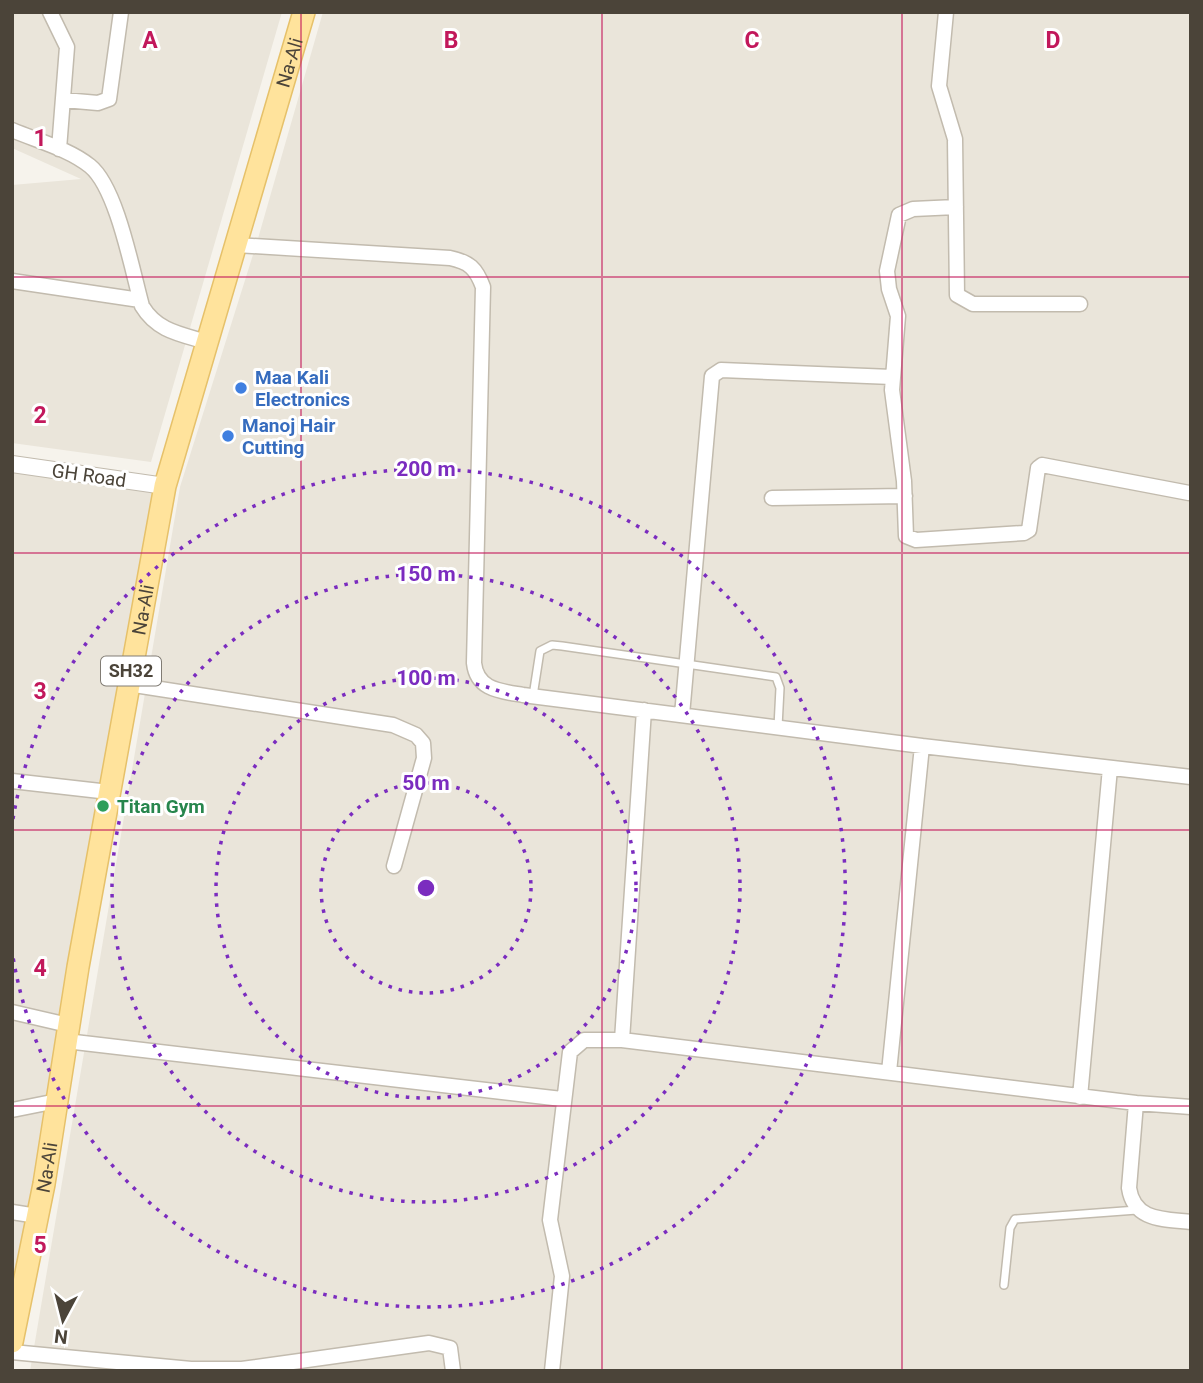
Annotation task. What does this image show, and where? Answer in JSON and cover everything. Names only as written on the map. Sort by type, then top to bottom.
[{"type":"main road","name":"Na-Ali","points":[[12,1342],[37,1216],[109,792],[165,485],[304,12]]},
{"type":"street","points":[[50,12],[67,47],[59,149]]},
{"type":"street","points":[[64,100],[98,103],[109,99],[121,12]]},
{"type":"street","points":[[946,12],[939,86],[955,139],[957,295],[973,304],[1080,304]]},
{"type":"street","points":[[12,130],[59,149],[92,167],[106,185],[148,316],[160,327],[207,342]]},
{"type":"street","points":[[956,207],[913,209],[899,215],[887,271],[889,289],[898,316],[892,377],[905,496],[906,536],[916,540],[1024,533],[1029,530],[1038,468],[1042,465],[1189,493]]},
{"type":"street","points":[[236,245],[450,258],[466,261],[477,271],[483,287],[476,676],[485,685],[497,690],[533,696],[1191,777]]},
{"type":"street","points":[[12,281],[141,300]]},
{"type":"street","points":[[682,715],[712,376],[721,370],[892,377]]},
{"type":"street","name":"GH Road","points":[[12,464],[165,485]]},
{"type":"street","points":[[772,498],[905,496]]},
{"type":"street","points":[[128,684],[333,714],[393,725],[415,736],[423,743],[424,758],[394,866]]},
{"type":"street","points":[[622,1040],[644,710]]},
{"type":"street","points":[[889,1072],[922,746]]},
{"type":"street","points":[[1080,1097],[1110,768]]},
{"type":"street","points":[[12,781],[109,792]]},
{"type":"street","points":[[12,1012],[67,1033],[562,1099]]},
{"type":"street","points":[[552,1371],[562,1276],[550,1220],[562,1099],[570,1052],[584,1040],[622,1040],[1080,1097],[1191,1107]]},
{"type":"street","points":[[12,1110],[57,1101]]},
{"type":"street","points":[[1136,1103],[1129,1188],[1131,1202],[1137,1210],[1152,1217],[1191,1222]]},
{"type":"street","points":[[12,1212],[37,1216]]},
{"type":"street","points":[[12,1352],[220,1369],[333,1363],[440,1344],[450,1348],[453,1371]]},
{"type":"lane","points":[[533,696],[540,651],[552,645],[776,677],[780,688],[778,727]]},
{"type":"lane","points":[[1004,1285],[1010,1227],[1015,1219],[1137,1210]]},
{"type":"shaded area","points":[[12,12],[282,12],[151,462],[12,443],[12,185],[81,179],[12,148]]},
{"type":"shaded area","points":[[323,12],[1191,12],[1191,1371],[30,1371],[180,487],[257,242]]},
{"type":"shaded area","points":[[12,472],[160,494],[12,1314]]},
{"type":"place","name":"Maa Kali Electronics","points":[[241,388]]},
{"type":"place","name":"Manoj Hair Cutting","points":[[228,436]]},
{"type":"place","name":"Titan Gym","points":[[103,806]]}]
